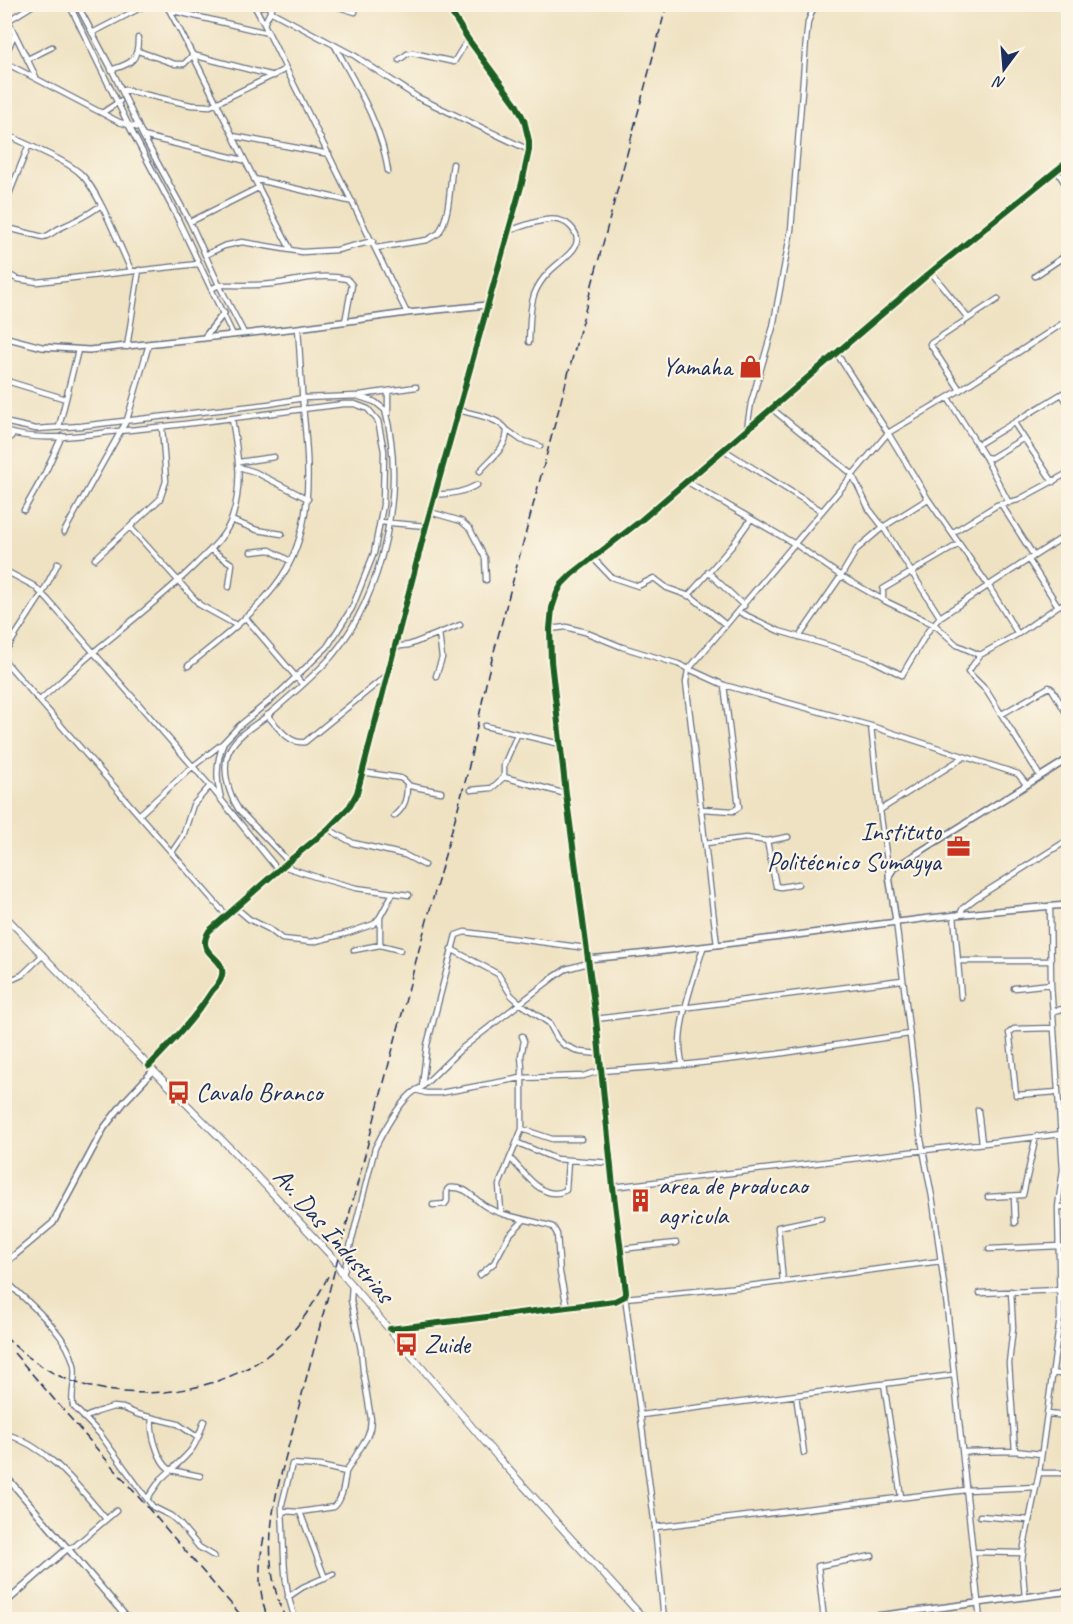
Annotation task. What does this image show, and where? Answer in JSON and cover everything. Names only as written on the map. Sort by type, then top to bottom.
[{"type":"main road","name":"Av. Das Industrias","points":[[5,916],[338,1263],[343,1275],[501,1461],[645,1620]]},
{"type":"street","points":[[9,20],[35,4]]},
{"type":"street","points":[[69,4],[174,211],[233,335]]},
{"type":"street","points":[[76,4],[190,222],[244,333]]},
{"type":"street","points":[[92,33],[148,4]]},
{"type":"street","points":[[329,4],[355,12],[355,4]]},
{"type":"street","points":[[4,1264],[42,1234],[53,1222],[104,1128],[191,1022],[222,977],[221,966],[207,950],[204,942],[209,931],[328,829],[350,806],[357,793],[426,526],[529,150],[527,132],[516,104],[468,39],[446,4]]},
{"type":"street","points":[[747,428],[748,415],[773,327],[789,242],[808,22],[815,4]]},
{"type":"street","points":[[252,6],[273,5],[264,24]]},
{"type":"street","points":[[252,6],[264,24],[407,313]]},
{"type":"street","points":[[168,7],[268,33]]},
{"type":"street","points":[[168,7],[194,55],[243,160],[291,250]]},
{"type":"street","points":[[270,11],[355,56],[417,97],[529,150]]},
{"type":"street","points":[[4,12],[36,77]]},
{"type":"street","points":[[14,35],[4,61],[102,113],[129,126],[139,128]]},
{"type":"street","points":[[104,74],[132,61],[138,51],[138,38]]},
{"type":"street","points":[[399,60],[413,53],[454,62],[468,39]]},
{"type":"street","points":[[335,46],[378,131],[385,149],[388,171]]},
{"type":"street","points":[[28,59],[52,47]]},
{"type":"street","points":[[138,51],[175,63],[184,63],[194,55]]},
{"type":"street","points":[[194,55],[274,76]]},
{"type":"street","points":[[121,89],[201,107],[217,104],[286,69]]},
{"type":"street","points":[[102,113],[124,98]]},
{"type":"street","points":[[4,134],[67,165],[82,176],[100,206],[131,270]]},
{"type":"street","points":[[143,136],[243,160]]},
{"type":"street","points":[[233,136],[329,154]]},
{"type":"street","points":[[4,207],[28,147]]},
{"type":"street","points":[[664,1620],[655,1527],[625,1297],[626,1286],[610,1162],[596,1019],[551,661],[550,629],[554,600],[562,584],[592,558],[724,450],[931,272],[1068,161]]},
{"type":"street","points":[[376,248],[427,240],[440,233],[448,212],[449,185],[453,164]]},
{"type":"street","points":[[1057,171],[1068,188]]},
{"type":"street","points":[[254,179],[353,202]]},
{"type":"street","points":[[190,222],[258,188]]},
{"type":"street","points":[[4,226],[42,237],[48,236],[58,229],[71,225],[100,206]]},
{"type":"street","points":[[508,231],[557,219],[568,224],[576,233],[578,240],[574,249],[548,273],[534,295],[529,342]]},
{"type":"street","points":[[205,255],[224,246],[243,242],[302,252],[321,252],[372,242]]},
{"type":"street","points":[[1035,276],[1068,254]]},
{"type":"street","points":[[4,272],[17,279],[37,282],[198,264]]},
{"type":"street","points":[[127,347],[139,270]]},
{"type":"street","points":[[931,272],[968,318]]},
{"type":"street","points":[[211,289],[219,285],[271,284],[310,276],[330,275],[347,279],[352,285],[345,322]]},
{"type":"street","points":[[960,390],[930,344],[998,299]]},
{"type":"street","points":[[4,337],[42,346],[78,350],[127,347],[487,305]]},
{"type":"street","points":[[204,338],[224,313]]},
{"type":"street","points":[[717,945],[686,682],[688,670],[888,433],[948,398],[1068,320]]},
{"type":"street","points":[[188,666],[245,618],[276,585],[301,535],[308,499],[309,461],[298,328]]},
{"type":"street","points":[[64,532],[127,420],[149,345]]},
{"type":"street","points":[[59,428],[78,350]]},
{"type":"street","points":[[837,354],[928,499],[988,585],[1018,634]]},
{"type":"street","points":[[5,381],[66,399]]},
{"type":"street","points":[[4,422],[36,429],[59,428],[269,404],[303,398],[357,396],[416,387]]},
{"type":"street","points":[[977,445],[1068,390]]},
{"type":"street","points":[[288,861],[233,801],[226,763],[230,749],[244,732],[267,716],[331,657],[354,623],[369,592],[381,560],[392,499],[388,391]]},
{"type":"street","points":[[1062,394],[1068,404]]},
{"type":"street","points":[[357,396],[375,402],[385,410],[388,422]]},
{"type":"street","points":[[948,398],[985,457],[1010,503]]},
{"type":"street","points":[[4,431],[36,437],[62,436],[162,427],[344,404],[355,404],[368,409],[378,421],[384,451],[383,505],[374,553],[352,608],[327,646],[296,677],[140,814]]},
{"type":"street","points":[[771,408],[852,474],[869,509],[883,527],[940,617]]},
{"type":"street","points":[[458,410],[494,420],[504,425],[521,440],[540,446]]},
{"type":"street","points":[[195,412],[196,423]]},
{"type":"street","points":[[40,700],[142,614],[211,550],[224,534],[231,520],[237,497],[239,464],[232,418]]},
{"type":"street","points":[[1014,423],[1053,482]]},
{"type":"street","points":[[95,559],[155,504],[164,491],[166,481],[162,427]]},
{"type":"street","points":[[480,471],[499,452],[507,430]]},
{"type":"street","points":[[4,445],[13,434]]},
{"type":"street","points":[[24,510],[62,436]]},
{"type":"street","points":[[985,457],[991,458],[1024,438]]},
{"type":"street","points":[[724,450],[822,511]]},
{"type":"street","points":[[384,451],[390,451]]},
{"type":"street","points":[[239,464],[274,457]]},
{"type":"street","points":[[239,464],[308,499]]},
{"type":"street","points":[[952,533],[1001,504],[1018,500],[1068,473]]},
{"type":"street","points":[[687,481],[795,544],[841,576],[935,626],[957,645],[980,655]]},
{"type":"street","points":[[435,494],[469,490],[477,485]]},
{"type":"street","points":[[799,637],[857,549],[883,527],[928,499]]},
{"type":"street","points":[[1001,504],[1034,556]]},
{"type":"street","points":[[430,512],[460,521],[470,529],[486,558],[486,580]]},
{"type":"street","points":[[688,596],[732,546],[752,519]]},
{"type":"street","points":[[231,520],[256,530],[282,534]]},
{"type":"street","points":[[380,522],[426,526]]},
{"type":"street","points":[[130,527],[200,605],[236,625]]},
{"type":"street","points":[[739,612],[772,628],[872,660],[902,675],[928,632],[940,617],[1068,534]]},
{"type":"street","points":[[1062,538],[1068,547]]},
{"type":"street","points":[[883,600],[883,590],[959,543]]},
{"type":"street","points":[[211,550],[232,564],[229,588]]},
{"type":"street","points":[[251,552],[270,550],[290,561]]},
{"type":"street","points":[[592,558],[611,577],[638,586],[654,578],[667,588],[688,596],[726,625]]},
{"type":"street","points":[[1028,559],[1058,606]]},
{"type":"street","points":[[4,653],[42,594],[58,563]]},
{"type":"street","points":[[4,570],[26,581],[42,594],[280,868],[356,888],[409,895]]},
{"type":"street","points":[[708,572],[744,606]]},
{"type":"street","points":[[1040,776],[986,690],[968,672],[980,655],[1068,602]]},
{"type":"street","points":[[245,618],[302,684]]},
{"type":"street","points":[[394,647],[410,645],[460,625]]},
{"type":"street","points":[[550,629],[567,627],[585,632],[622,647],[678,664],[724,685],[871,726],[1018,774],[1026,784]]},
{"type":"street","points":[[436,676],[442,658],[439,633]]},
{"type":"street","points":[[4,660],[226,915]]},
{"type":"street","points":[[267,716],[292,741],[305,742],[386,676]]},
{"type":"street","points":[[702,809],[734,811],[739,809],[724,685]]},
{"type":"street","points":[[1002,714],[1049,687],[1068,716]]},
{"type":"street","points":[[239,726],[244,732]]},
{"type":"street","points":[[485,726],[560,744]]},
{"type":"street","points":[[871,726],[920,1134],[925,1152],[940,1262],[980,1620]]},
{"type":"street","points":[[471,790],[492,788],[504,777],[504,765],[517,735]]},
{"type":"street","points":[[221,801],[217,775],[223,743]]},
{"type":"street","points":[[880,810],[964,757]]},
{"type":"street","points":[[889,876],[901,862],[1068,759]]},
{"type":"street","points":[[362,772],[404,780],[407,785],[405,803],[402,810],[394,816]]},
{"type":"street","points":[[504,777],[566,794]]},
{"type":"street","points":[[407,785],[441,792]]},
{"type":"street","points":[[172,852],[183,836],[195,802],[210,786]]},
{"type":"street","points":[[250,836],[257,829]]},
{"type":"street","points":[[328,829],[353,843],[405,855],[424,865]]},
{"type":"street","points":[[706,843],[746,838],[767,841],[788,837]]},
{"type":"street","points":[[961,997],[957,914],[976,898],[1068,840]]},
{"type":"street","points":[[767,841],[776,886],[798,884]]},
{"type":"street","points":[[236,908],[249,920],[269,929],[278,937],[312,942],[368,926],[380,917],[393,893]]},
{"type":"street","points":[[343,1275],[375,1148],[406,1099],[422,1087],[461,1049],[566,969],[588,961],[785,938],[896,921],[1068,904]]},
{"type":"street","points":[[1025,1598],[1023,1554],[1039,1473],[1060,1328],[1058,1207],[1066,1169],[1061,1134],[1051,984],[1050,906]]},
{"type":"street","points":[[380,917],[380,945]]},
{"type":"street","points":[[422,1087],[427,1045],[456,935],[465,932],[586,948]]},
{"type":"street","points":[[354,950],[380,945],[400,950]]},
{"type":"street","points":[[683,1065],[679,1049],[685,1008],[703,948]]},
{"type":"street","points":[[451,949],[498,975],[511,995],[520,1004],[549,1023],[557,1038],[564,1045],[588,1054],[599,1054]]},
{"type":"street","points":[[4,983],[22,975],[44,955]]},
{"type":"street","points":[[959,961],[1051,961]]},
{"type":"street","points":[[596,1019],[902,980]]},
{"type":"street","points":[[1014,988],[1051,984]]},
{"type":"street","points":[[1053,1011],[1068,1008]]},
{"type":"street","points":[[1054,1028],[1014,1029],[1010,1033],[1016,1095],[1058,1092]]},
{"type":"street","points":[[416,1090],[440,1093],[521,1078],[583,1077],[600,1071],[683,1065],[777,1054],[909,1034]]},
{"type":"street","points":[[501,1212],[499,1185],[522,1129],[521,1053],[524,1041],[522,1036]]},
{"type":"street","points":[[1059,1104],[1068,1105]]},
{"type":"street","points":[[978,1110],[981,1143]]},
{"type":"street","points":[[522,1129],[552,1139],[581,1139]]},
{"type":"street","points":[[613,1187],[925,1152],[1061,1134]]},
{"type":"street","points":[[988,1197],[1024,1194],[1036,1136]]},
{"type":"street","points":[[518,1143],[548,1157],[568,1161],[610,1162]]},
{"type":"street","points":[[510,1158],[538,1187],[550,1193],[562,1193],[566,1190],[568,1161]]},
{"type":"street","points":[[433,1205],[445,1204],[447,1190],[454,1187],[475,1196],[485,1206],[524,1220],[549,1225],[556,1230],[560,1273],[567,1307]]},
{"type":"street","points":[[1014,1196],[1015,1223]]},
{"type":"street","points":[[1058,1207],[1068,1206]]},
{"type":"street","points":[[783,1282],[778,1227],[821,1218]]},
{"type":"street","points":[[480,1275],[494,1263],[509,1235],[524,1220]]},
{"type":"street","points":[[621,1249],[676,1243]]},
{"type":"street","points":[[989,1249],[1060,1246]]},
{"type":"street","points":[[390,1329],[615,1301],[625,1297],[783,1282],[940,1262]]},
{"type":"street","points":[[4,1279],[52,1326],[67,1346],[74,1364],[73,1406],[100,1434],[153,1507],[171,1516],[199,1547],[214,1556]]},
{"type":"street","points":[[282,1511],[300,1512],[337,1505],[346,1472],[370,1429],[371,1419],[362,1350],[351,1300],[352,1285]]},
{"type":"street","points":[[980,1293],[1060,1290]]},
{"type":"street","points":[[1011,1291],[1013,1328],[1010,1363],[1015,1451]]},
{"type":"street","points":[[1052,1373],[1068,1375]]},
{"type":"street","points":[[641,1415],[953,1375]]},
{"type":"street","points":[[884,1384],[901,1497]]},
{"type":"street","points":[[796,1395],[804,1453]]},
{"type":"street","points":[[84,1418],[113,1407],[123,1408],[178,1424],[199,1436]]},
{"type":"street","points":[[1047,1414],[1068,1416]]},
{"type":"street","points":[[152,1418],[152,1434],[163,1464],[171,1470],[200,1476]]},
{"type":"street","points":[[147,1499],[161,1479],[190,1454],[204,1421]]},
{"type":"street","points":[[4,1433],[27,1441],[46,1454],[71,1477],[106,1519]]},
{"type":"street","points":[[963,1452],[1015,1451],[1041,1454]]},
{"type":"street","points":[[296,1620],[288,1597],[283,1558],[282,1504],[292,1464],[320,1466],[346,1472]]},
{"type":"street","points":[[1039,1473],[1068,1473]]},
{"type":"street","points":[[4,1474],[129,1620]]},
{"type":"street","points":[[655,1527],[966,1490],[1036,1487]]},
{"type":"street","points":[[4,1604],[68,1548],[75,1546],[116,1511]]},
{"type":"street","points":[[300,1512],[325,1578]]},
{"type":"street","points":[[980,1516],[1029,1520]]},
{"type":"street","points":[[973,1552],[1023,1554]]},
{"type":"street","points":[[824,1620],[818,1566],[872,1556]]},
{"type":"street","points":[[288,1597],[303,1587],[333,1574]]},
{"type":"street","points":[[845,1620],[1067,1592]]},
{"type":"railway","points":[[286,1620],[274,1586],[270,1551],[272,1517],[279,1482],[467,775],[488,674],[667,4]]},
{"type":"railway","points":[[4,1336],[38,1364],[77,1383],[131,1392],[187,1389],[215,1382],[265,1357],[286,1339],[298,1324],[329,1274]]},
{"type":"railway","points":[[14,1353],[245,1620]]},
{"type":"railway","points":[[264,1537],[260,1579],[262,1599],[268,1620]]},
{"type":"cycle path","points":[[149,1066],[190,1021],[221,979],[220,963],[205,945],[209,931],[328,829],[350,806],[357,793],[426,526],[522,183],[529,150],[524,120],[516,104],[468,39],[446,4]]},
{"type":"cycle path","points":[[390,1329],[615,1301],[625,1296],[626,1292],[596,1019],[551,661],[552,608],[562,584],[639,522],[931,272],[1068,161]]},
{"type":"place","name":"Yamaha","points":[[750,366]]},
{"type":"place","name":"Instituto Politécnico Sumayya","points":[[959,846]]},
{"type":"place","name":"Cavalo Branco","points":[[178,1092]]},
{"type":"place","name":"area de producao agricula","points":[[640,1200]]},
{"type":"place","name":"Zuide","points":[[406,1344]]}]
